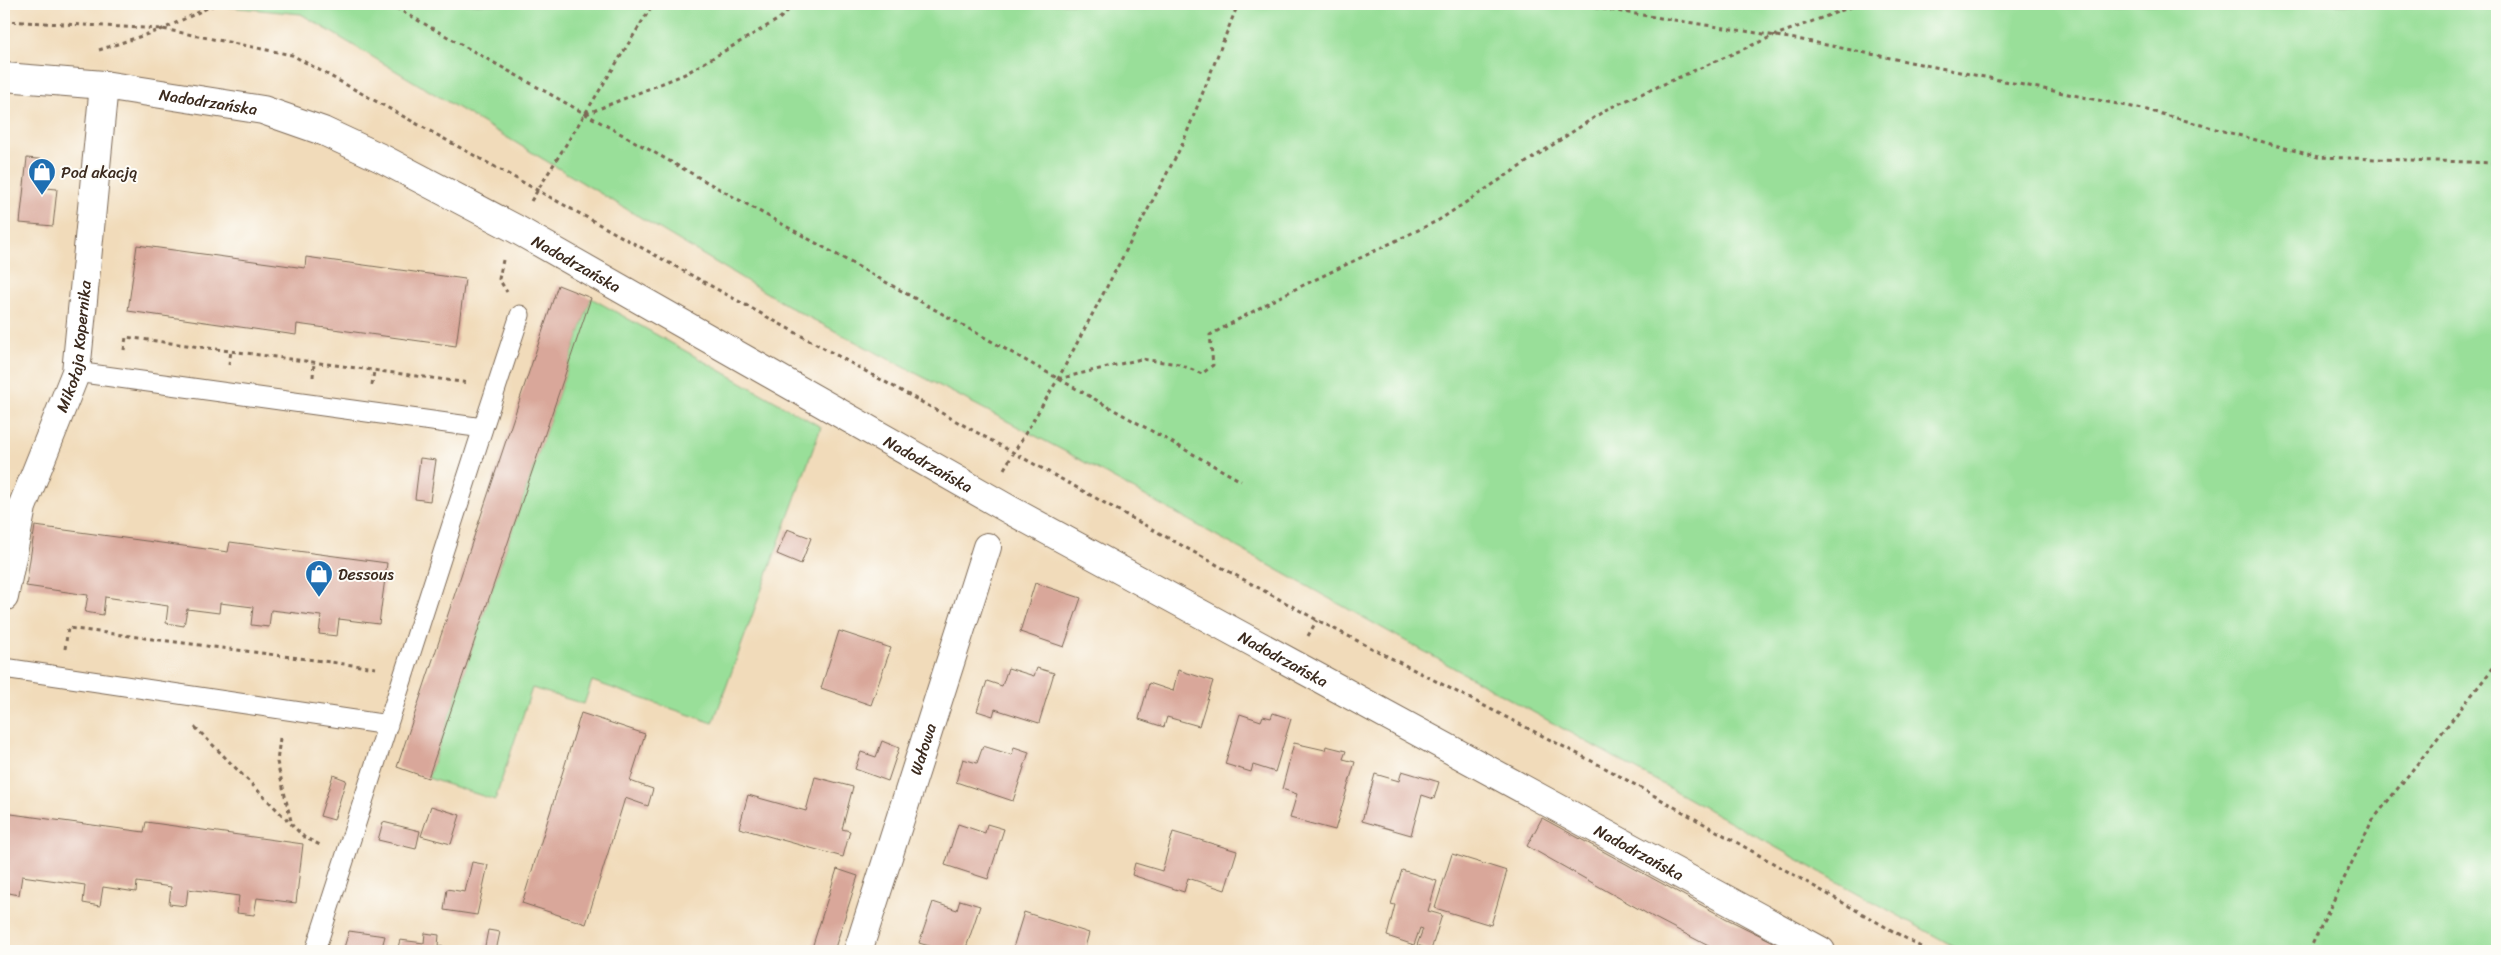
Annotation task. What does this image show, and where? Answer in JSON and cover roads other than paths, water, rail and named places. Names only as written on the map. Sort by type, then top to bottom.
[{"type":"street","name":"Nadodrzańska","points":[[4,77],[104,85],[263,110],[323,131],[384,159],[516,229],[1010,510],[1821,951]]},
{"type":"street","name":"Mikołaja Kopernika","points":[[4,597],[22,507],[76,372],[104,85]]},
{"type":"street","name":"Wałowa","points":[[858,951],[987,547]]},
{"type":"lane","points":[[315,951],[520,315]]},
{"type":"lane","points":[[76,372],[483,428]]},
{"type":"lane","points":[[4,668],[388,725]]},
{"type":"place","name":"Pod akacją","points":[[42,196]]},
{"type":"place","name":"Dessous","points":[[319,598]]}]
